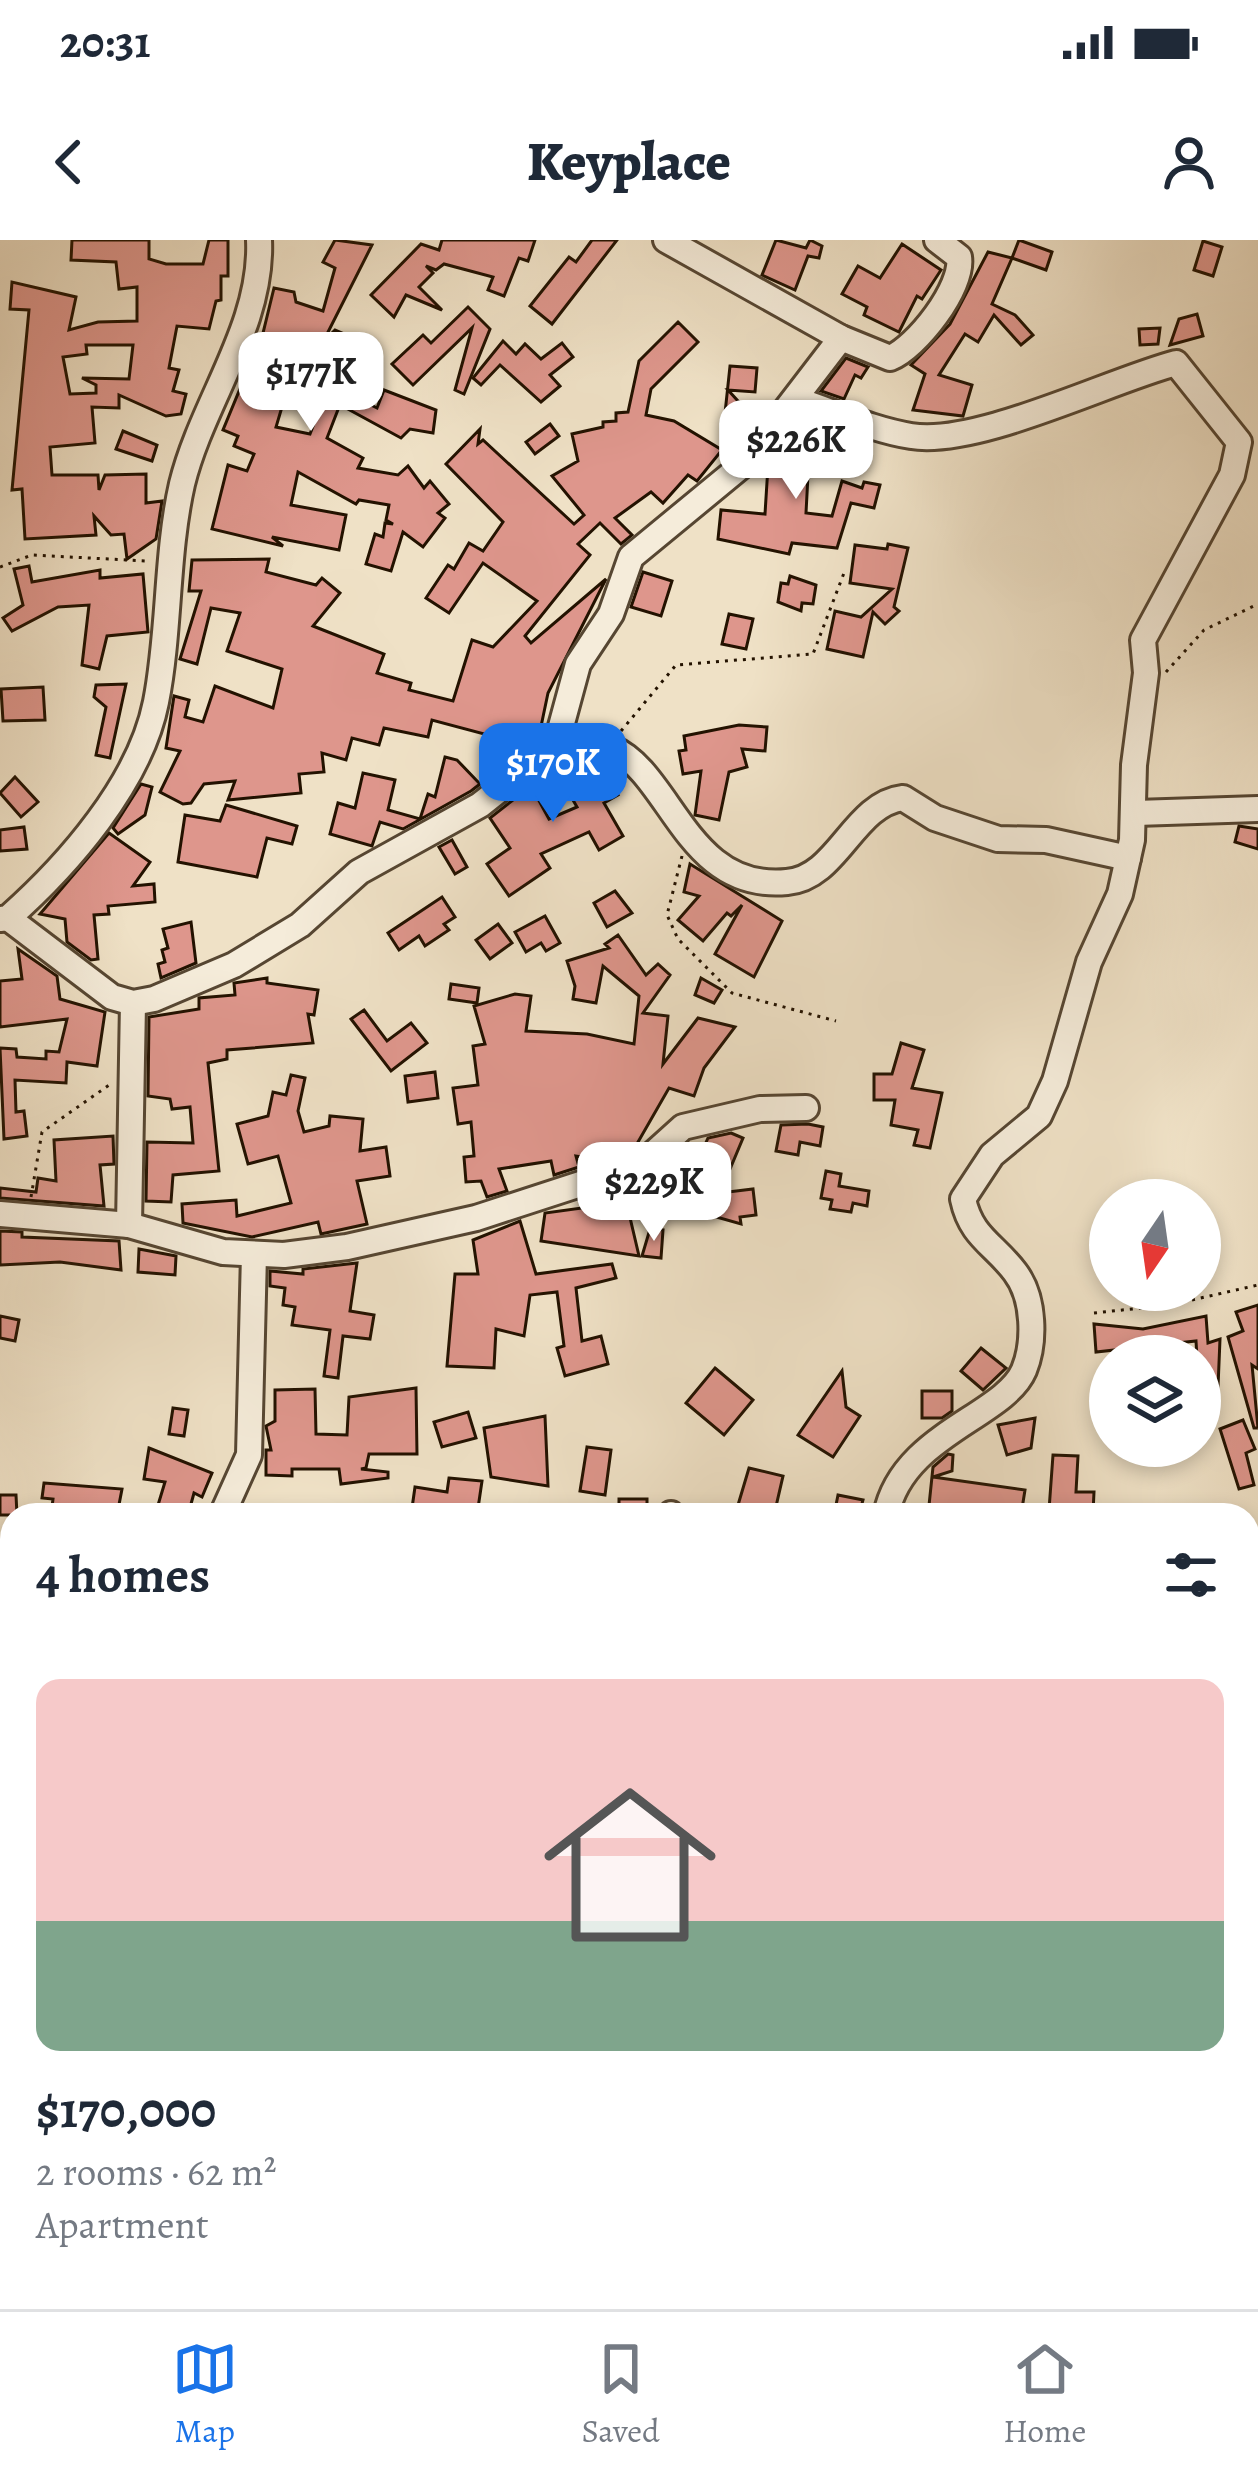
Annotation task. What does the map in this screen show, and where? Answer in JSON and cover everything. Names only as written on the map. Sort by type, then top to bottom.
[{"type":"street","points":[[260,240],[254,299],[182,484],[156,702],[145,742],[72,858],[4,919],[112,997],[133,1003],[186,988],[285,934],[359,872],[480,805],[556,745],[578,664],[611,614],[631,557],[746,463],[841,338]]},
{"type":"street","points":[[666,240],[841,338],[890,358],[904,352],[961,268],[959,257],[937,240]]},
{"type":"street","points":[[797,400],[912,436],[938,435],[1019,418],[1126,375],[1176,363],[1229,424],[1239,452],[1143,640],[1146,673],[1134,765],[1136,813],[1128,858],[1110,922],[1089,962],[1048,1100],[1039,1116],[974,1177],[962,1199],[970,1228],[1020,1281],[1034,1339],[1015,1384],[936,1437],[904,1478],[892,1503]]},
{"type":"street","points":[[556,745],[609,747],[627,759],[690,838],[736,874],[792,882],[811,876],[883,804],[903,799],[935,818],[998,839],[1046,840],[1128,858]]},
{"type":"street","points":[[1136,813],[1258,809]]},
{"type":"street","points":[[129,1225],[133,1003]]},
{"type":"street","points":[[0,1214],[129,1225],[223,1252],[346,1247],[476,1218],[643,1164],[683,1127],[760,1109],[806,1108]]},
{"type":"street","points":[[227,1503],[249,1455],[254,1254]]},
{"type":"path","points":[[0,567],[32,555],[173,562]]},
{"type":"path","points":[[609,747],[676,665],[813,654],[844,573]]},
{"type":"path","points":[[1146,673],[1171,672],[1204,630],[1258,604]]},
{"type":"path","points":[[690,838],[670,893],[669,925],[678,939],[732,993],[836,1021]]},
{"type":"path","points":[[30,1217],[33,1166],[42,1132],[130,1070]]},
{"type":"path","points":[[1094,1313],[1170,1305],[1258,1285]]},
{"type":"building","points":[[72,240],[149,240],[149,259],[203,264],[209,240],[228,240],[228,276],[221,276],[221,300],[216,301],[209,329],[177,326],[169,368],[179,370],[173,391],[186,394],[181,414],[166,416],[119,395],[119,408],[92,407],[95,443],[50,447],[52,475],[98,475],[99,490],[105,475],[146,474],[146,503],[162,501],[156,539],[127,559],[124,534],[111,535],[94,516],[96,535],[25,539],[22,489],[12,490],[29,310],[10,309],[12,282],[76,297],[69,330],[98,322],[137,321],[137,287],[119,289],[116,262],[71,260]],"holes":[[[86,345],[133,345],[129,379],[82,378],[96,385],[96,393],[70,394],[63,357],[87,354]]]},
{"type":"building","points":[[335,240],[372,245],[323,342],[335,330],[349,336],[338,360],[352,368],[335,385],[344,394],[327,438],[363,458],[358,468],[398,475],[408,466],[424,488],[430,481],[449,504],[438,513],[445,518],[423,547],[403,532],[391,571],[366,564],[375,534],[383,537],[385,523],[393,524],[386,520],[389,505],[359,500],[356,504],[298,472],[291,505],[346,515],[339,550],[272,537],[283,546],[212,529],[228,465],[247,471],[254,454],[234,446],[238,436],[223,430],[263,333],[274,288],[294,292],[296,302],[323,311],[335,268],[323,262]],"holes":[[[287,390],[322,403],[310,434],[276,427]]]},
{"type":"building","points":[[442,240],[535,240],[528,261],[519,258],[504,296],[488,290],[493,277],[444,264],[436,270],[426,266],[433,273],[419,287],[442,310],[406,295],[394,317],[371,295],[421,244],[439,250]]},
{"type":"building","points":[[592,240],[617,240],[552,324],[530,306],[569,257],[576,262]]},
{"type":"building","points":[[776,240],[806,248],[810,240],[822,246],[819,258],[808,256],[795,290],[762,275]]},
{"type":"building","points":[[1019,240],[1052,252],[1046,270],[1012,258]]},
{"type":"building","points":[[1203,241],[1222,247],[1213,276],[1194,270]]},
{"type":"building","points":[[902,244],[941,270],[922,299],[917,296],[899,332],[864,315],[867,307],[842,294],[858,266],[880,278]]},
{"type":"building","points":[[988,252],[1012,258],[992,304],[1015,315],[1033,335],[1021,345],[994,315],[978,342],[965,334],[939,375],[972,385],[963,416],[913,410],[925,374],[911,365],[950,324]]},
{"type":"building","points":[[468,307],[490,329],[464,394],[455,390],[472,328],[413,385],[392,364],[423,335],[431,343]]},
{"type":"building","points":[[1197,314],[1203,336],[1170,345],[1179,319]]},
{"type":"building","points":[[678,322],[698,342],[651,389],[646,415],[674,421],[722,450],[697,481],[688,475],[663,503],[651,492],[615,518],[632,535],[621,544],[600,523],[578,544],[590,555],[525,636],[531,643],[606,579],[548,693],[539,736],[508,730],[499,766],[485,763],[492,736],[432,720],[428,737],[384,728],[379,745],[352,738],[346,760],[322,753],[324,772],[299,774],[301,793],[228,800],[235,781],[204,784],[191,803],[183,804],[160,792],[180,751],[166,748],[174,696],[189,700],[185,717],[203,722],[215,686],[273,708],[282,669],[227,651],[240,613],[211,608],[197,664],[180,659],[201,591],[189,591],[192,560],[269,559],[266,572],[316,585],[322,578],[340,593],[313,626],[384,654],[377,673],[411,683],[409,690],[453,701],[472,640],[493,647],[537,601],[483,563],[449,613],[426,598],[448,565],[454,569],[469,543],[483,551],[503,522],[446,464],[480,429],[478,444],[483,440],[574,524],[584,515],[552,476],[578,461],[572,434],[603,427],[603,422],[616,421],[616,413],[628,412],[639,361]]},
{"type":"building","points":[[1160,328],[1158,344],[1140,345],[1139,329]]},
{"type":"building","points":[[503,341],[516,354],[525,344],[541,359],[562,343],[573,357],[550,375],[560,386],[541,402],[500,365],[481,385],[473,378]]},
{"type":"building","points":[[846,358],[868,367],[861,378],[855,375],[844,399],[821,391]]},
{"type":"building","points":[[730,366],[757,368],[755,392],[728,390],[747,411],[723,432]]},
{"type":"building","points":[[384,390],[436,410],[433,433],[410,429],[401,438],[346,408],[357,398],[377,408]]},
{"type":"building","points":[[550,424],[559,436],[535,454],[526,442]]},
{"type":"building","points":[[796,424],[838,434],[831,462],[809,456],[806,513],[832,516],[842,481],[862,488],[864,482],[880,485],[874,508],[851,503],[837,548],[792,543],[789,554],[718,539],[721,510],[765,514],[768,466],[784,467]]},
{"type":"building","points":[[123,431],[157,445],[152,461],[116,449]]},
{"type":"building","points":[[888,544],[908,548],[894,607],[899,611],[885,624],[873,612],[863,657],[827,649],[835,611],[861,617],[892,589],[850,583],[855,545],[887,549]]},
{"type":"building","points":[[29,566],[32,582],[100,570],[100,578],[143,574],[148,632],[107,636],[99,669],[82,665],[89,605],[58,607],[12,631],[3,618],[23,605],[14,569]]},
{"type":"building","points":[[643,572],[672,581],[661,616],[631,607]]},
{"type":"building","points":[[790,576],[816,585],[813,604],[802,603],[801,611],[778,602],[781,583],[788,584]]},
{"type":"building","points":[[729,614],[753,619],[746,649],[722,644]]},
{"type":"building","points":[[126,684],[110,758],[96,755],[106,707],[94,697],[96,685]]},
{"type":"building","points":[[43,687],[45,720],[3,721],[1,689]]},
{"type":"building","points":[[739,725],[767,727],[765,751],[742,749],[747,767],[729,772],[719,820],[695,815],[701,771],[683,774],[679,751],[686,750],[684,736]]},
{"type":"building","points":[[445,757],[457,760],[480,784],[403,829],[380,822],[372,846],[330,834],[338,803],[355,808],[363,773],[395,780],[388,810],[420,819],[428,794],[435,797]]},
{"type":"building","points":[[581,761],[599,762],[618,795],[604,803],[623,836],[599,850],[589,832],[541,854],[550,868],[509,896],[487,864],[510,848],[490,818],[531,786],[549,819],[577,807],[558,774]]},
{"type":"building","points":[[15,777],[38,802],[21,817],[0,793]]},
{"type":"building","points":[[141,784],[152,787],[145,815],[118,834],[113,828]]},
{"type":"building","points":[[226,805],[297,826],[292,844],[267,838],[257,877],[178,862],[185,815],[220,821]]},
{"type":"building","points":[[1239,826],[1258,829],[1258,849],[1235,842]]},
{"type":"building","points":[[24,827],[27,849],[0,851],[0,830]]},
{"type":"building","points":[[109,833],[150,862],[133,886],[154,884],[155,902],[108,906],[109,914],[94,915],[98,959],[91,960],[67,942],[65,919],[40,914]]},
{"type":"building","points":[[452,840],[467,867],[455,874],[439,847]]},
{"type":"building","points":[[690,864],[782,921],[754,977],[715,954],[742,905],[731,916],[727,913],[703,941],[678,920],[699,896],[684,892]]},
{"type":"building","points":[[615,891],[632,913],[607,927],[594,903]]},
{"type":"building","points":[[442,897],[455,917],[444,924],[449,930],[425,946],[419,936],[399,950],[388,933]]},
{"type":"building","points":[[545,916],[560,943],[546,951],[541,943],[526,952],[515,932]]},
{"type":"building","points":[[191,922],[196,963],[161,978],[158,964],[165,962],[162,950],[168,948],[163,929]]},
{"type":"building","points":[[498,924],[512,943],[490,959],[476,940]]},
{"type":"building","points":[[618,935],[646,975],[658,964],[670,975],[643,1013],[668,1016],[663,1064],[698,1018],[735,1027],[704,1068],[694,1096],[669,1088],[634,1149],[602,1160],[576,1156],[579,1167],[554,1175],[551,1161],[499,1169],[507,1191],[487,1197],[481,1181],[466,1182],[464,1157],[474,1156],[471,1122],[458,1124],[453,1088],[478,1085],[473,1046],[485,1044],[474,1006],[515,994],[531,996],[526,1031],[587,1034],[634,1044],[639,996],[603,966],[596,1003],[573,999],[575,986],[567,961],[609,948],[605,944]]},
{"type":"building","points":[[18,949],[57,976],[60,999],[105,1012],[97,1066],[67,1062],[66,1083],[15,1080],[16,1112],[24,1111],[27,1136],[4,1139],[0,1048],[16,1049],[17,1057],[46,1059],[46,1051],[59,1052],[67,1019],[0,1027],[0,981],[22,979]]},
{"type":"building","points":[[267,978],[267,983],[318,990],[314,1015],[308,1014],[313,1043],[227,1050],[227,1059],[208,1063],[219,1171],[173,1175],[171,1202],[146,1201],[147,1142],[193,1143],[190,1107],[172,1109],[170,1099],[148,1096],[149,1017],[199,1009],[199,998],[235,995],[234,983]]},
{"type":"building","points":[[701,978],[722,990],[714,1003],[695,995]]},
{"type":"building","points":[[451,984],[479,988],[477,1003],[449,999]]},
{"type":"building","points":[[364,1010],[387,1041],[411,1023],[427,1043],[391,1071],[351,1019]]},
{"type":"building","points":[[901,1043],[924,1050],[912,1088],[942,1093],[930,1148],[914,1145],[918,1130],[891,1125],[895,1100],[874,1100],[874,1074],[892,1074]]},
{"type":"building","points":[[435,1072],[438,1098],[408,1102],[405,1076]]},
{"type":"building","points":[[291,1075],[305,1078],[298,1111],[304,1132],[329,1126],[330,1116],[363,1119],[360,1151],[386,1147],[390,1176],[357,1181],[367,1224],[321,1234],[318,1222],[252,1237],[183,1223],[182,1204],[236,1200],[237,1216],[291,1203],[278,1156],[248,1164],[237,1124],[268,1116],[273,1092],[286,1095]]},
{"type":"building","points":[[781,1125],[823,1127],[820,1146],[800,1142],[798,1155],[776,1151]]},
{"type":"building","points":[[731,1133],[743,1138],[720,1193],[753,1189],[756,1215],[740,1217],[741,1224],[660,1201],[632,1184],[662,1168],[691,1176],[708,1138]]},
{"type":"building","points":[[113,1136],[114,1164],[100,1165],[104,1206],[0,1198],[0,1188],[36,1192],[38,1178],[56,1181],[54,1140]]},
{"type":"building","points":[[826,1171],[841,1174],[839,1186],[869,1191],[867,1206],[853,1203],[851,1212],[830,1209],[832,1200],[821,1198]]},
{"type":"building","points":[[624,1192],[639,1256],[541,1241],[545,1213],[604,1205],[603,1197]]},
{"type":"building","points":[[520,1221],[536,1274],[612,1264],[616,1278],[576,1288],[582,1341],[601,1336],[608,1364],[565,1376],[557,1348],[564,1346],[557,1292],[530,1295],[524,1336],[496,1329],[494,1368],[447,1366],[455,1274],[478,1274],[473,1240]]},
{"type":"building","points":[[650,1229],[663,1230],[661,1258],[642,1256]]},
{"type":"building","points":[[0,1231],[22,1232],[22,1237],[119,1241],[121,1270],[60,1262],[0,1265]]},
{"type":"building","points":[[139,1249],[176,1256],[175,1275],[138,1272]]},
{"type":"building","points":[[357,1263],[350,1311],[374,1315],[370,1339],[343,1336],[338,1378],[324,1376],[330,1330],[292,1325],[295,1307],[283,1305],[285,1288],[270,1286],[270,1271],[303,1274],[303,1269]]},
{"type":"building","points":[[1258,1305],[1258,1369],[1252,1365],[1258,1428],[1254,1428],[1228,1337],[1243,1331],[1236,1312]]},
{"type":"building","points":[[0,1316],[19,1320],[15,1341],[0,1338]]},
{"type":"building","points":[[1206,1316],[1207,1335],[1095,1335],[1094,1324],[1143,1329]]},
{"type":"building","points":[[981,1348],[1006,1368],[983,1390],[961,1371]]},
{"type":"building","points":[[715,1368],[753,1400],[724,1435],[686,1403]]},
{"type":"building","points":[[842,1371],[846,1407],[860,1416],[833,1457],[798,1435]]},
{"type":"building","points":[[416,1388],[417,1454],[369,1454],[366,1468],[361,1469],[388,1472],[388,1478],[341,1484],[339,1469],[292,1469],[292,1476],[266,1475],[266,1450],[271,1450],[266,1426],[275,1421],[275,1390],[315,1389],[316,1434],[347,1435],[349,1397]]},
{"type":"building","points":[[922,1391],[952,1391],[952,1411],[942,1418],[922,1418]]},
{"type":"building","points":[[173,1408],[188,1410],[184,1436],[169,1434]]},
{"type":"building","points":[[468,1412],[476,1438],[442,1447],[434,1422]]},
{"type":"building","points":[[545,1416],[548,1486],[491,1477],[484,1428]]},
{"type":"building","points":[[1035,1418],[1031,1448],[1007,1455],[998,1425]]},
{"type":"building","points":[[1243,1420],[1255,1449],[1246,1453],[1254,1485],[1239,1489],[1221,1429]]},
{"type":"building","points":[[587,1447],[611,1450],[605,1495],[580,1491]]},
{"type":"building","points":[[149,1448],[212,1473],[202,1497],[194,1493],[191,1503],[159,1503],[165,1482],[144,1479]]},
{"type":"building","points":[[953,1455],[952,1471],[933,1477],[1025,1490],[1023,1503],[929,1503],[933,1467]]},
{"type":"building","points":[[1053,1455],[1078,1456],[1076,1492],[1094,1492],[1093,1503],[1050,1503]]},
{"type":"building","points":[[749,1468],[783,1476],[777,1503],[739,1503]]},
{"type":"building","points":[[449,1478],[482,1481],[479,1503],[413,1503],[415,1487],[447,1492]]},
{"type":"building","points":[[44,1483],[122,1489],[119,1503],[52,1503],[53,1499],[42,1498]]},
{"type":"building","points":[[0,1495],[16,1495],[16,1503],[0,1503]]},
{"type":"building","points":[[838,1495],[863,1500],[862,1503],[836,1503]]},
{"type":"building","points":[[619,1499],[647,1499],[647,1503],[619,1503]]}]
